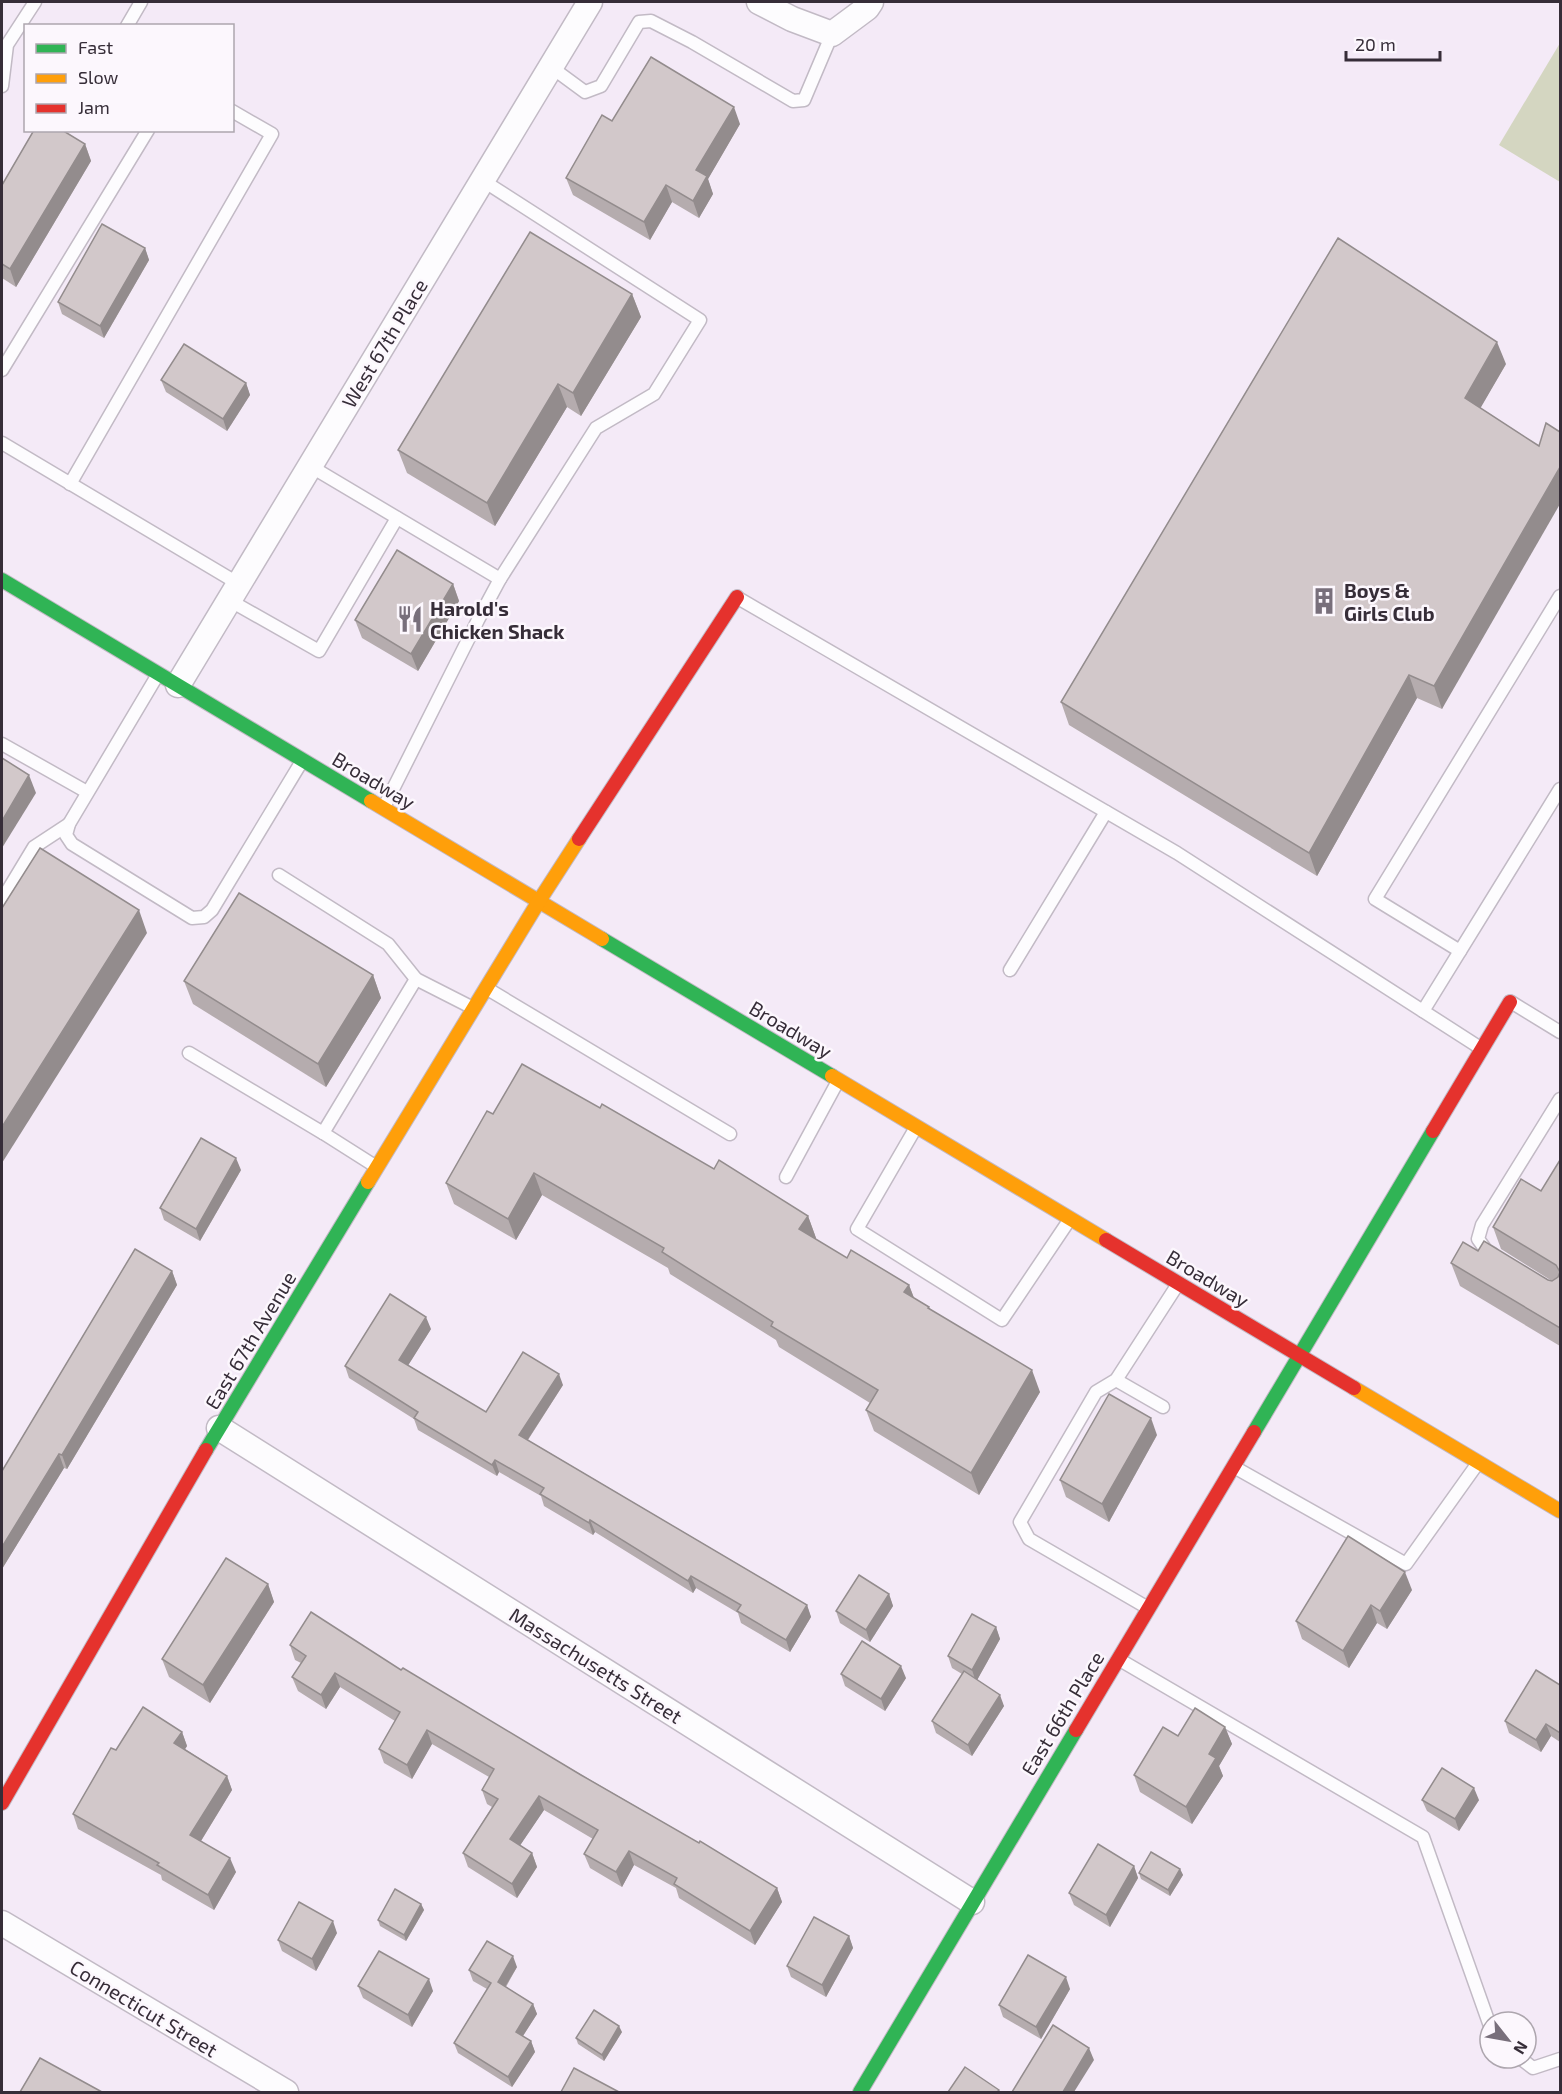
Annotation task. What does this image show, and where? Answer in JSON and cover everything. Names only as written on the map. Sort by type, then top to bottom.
[{"type":"street","name":"West 67th Place","points":[[168,680],[234,592],[590,2]]},
{"type":"street","points":[[759,2],[792,19],[832,34],[867,8],[871,2]]},
{"type":"street","name":"Broadway","points":[[2,580],[1560,1511]]},
{"type":"street","name":"East 67th Avenue","points":[[2,1803],[219,1428],[539,901],[737,597]]},
{"type":"street","name":"East 66th Place","points":[[860,2092],[1510,1002]]},
{"type":"street","name":"Massachusetts Street","points":[[219,1428],[972,1902]]},
{"type":"street","name":"Connecticut Street","points":[[2,1923],[286,2092]]},
{"type":"lane","points":[[2,86],[4,43],[35,2]]},
{"type":"lane","points":[[128,24],[141,2]]},
{"type":"lane","points":[[550,67],[585,92],[600,87],[639,22],[651,21],[692,42],[793,101],[804,100],[832,34]]},
{"type":"lane","points":[[70,484],[272,134],[234,112]]},
{"type":"lane","points":[[2,370],[147,132]]},
{"type":"lane","points":[[384,808],[500,579],[596,428],[654,394],[700,320],[482,180]]},
{"type":"lane","points":[[2,443],[70,484],[319,651],[397,518]]},
{"type":"lane","points":[[310,466],[500,579]]},
{"type":"lane","points":[[1460,951],[1375,899],[1560,596]]},
{"type":"lane","points":[[737,597],[1177,853],[1482,1049]]},
{"type":"lane","points":[[168,680],[87,792],[69,824],[66,835],[72,844],[192,918],[204,916],[212,910],[303,760]]},
{"type":"lane","points":[[2,744],[87,792]]},
{"type":"lane","points":[[1423,1011],[1560,789]]},
{"type":"lane","points":[[1010,970],[1106,812]]},
{"type":"lane","points":[[2,900],[34,847],[69,824]]},
{"type":"lane","points":[[279,875],[388,944],[416,979],[474,1008]]},
{"type":"lane","points":[[323,1133],[416,979]]},
{"type":"lane","points":[[486,988],[730,1134]]},
{"type":"lane","points":[[1510,1002],[1560,1032]]},
{"type":"lane","points":[[189,1053],[378,1167]]},
{"type":"lane","points":[[786,1177],[839,1080]]},
{"type":"lane","points":[[1504,1261],[1486,1250],[1478,1239],[1482,1225],[1560,1099]]},
{"type":"lane","points":[[916,1126],[857,1230],[1002,1320],[1070,1218]]},
{"type":"lane","points":[[1148,1608],[1029,1539],[1020,1522],[1096,1392],[1116,1380],[1178,1283]]},
{"type":"lane","points":[[1116,1380],[1163,1407]]},
{"type":"lane","points":[[1233,1466],[1406,1564],[1479,1462]]},
{"type":"lane","points":[[1118,1659],[1423,1837],[1484,2010]]},
{"type":"lane","points":[[1538,2066],[1560,2059]]},
{"type":"green space","points":[[1560,43],[1560,182],[1499,145]]},
{"type":"building","points":[[651,57],[734,107],[696,170],[707,176],[693,201],[666,185],[644,222],[566,178],[602,115],[612,121]]},
{"type":"building","points":[[33,132],[65,132],[85,144],[10,269],[2,264],[2,185]]},
{"type":"building","points":[[102,224],[145,248],[100,326],[58,302]]},
{"type":"building","points":[[530,232],[632,294],[573,393],[558,384],[487,503],[398,450]]},
{"type":"building","name":"Boys & Girls Club","points":[[1338,238],[1497,342],[1465,398],[1539,446],[1546,423],[1560,432],[1560,467],[1434,686],[1409,675],[1309,853],[1061,702]]},
{"type":"building","points":[[184,344],[246,383],[223,419],[161,380]]},
{"type":"building","name":"Harold's Chicken Shack","points":[[397,550],[453,584],[411,654],[355,620]]},
{"type":"building","points":[[2,758],[29,775],[2,821]]},
{"type":"building","points":[[40,848],[139,910],[2,1127],[2,908]]},
{"type":"building","points":[[239,893],[373,975],[318,1064],[184,981]]},
{"type":"building","points":[[522,1064],[600,1108],[602,1104],[714,1169],[719,1160],[808,1216],[799,1229],[847,1258],[851,1250],[909,1285],[904,1292],[1032,1370],[971,1473],[866,1410],[878,1390],[771,1326],[773,1322],[662,1252],[664,1248],[534,1173],[508,1219],[446,1183],[487,1111],[493,1114]]},
{"type":"building","points":[[201,1138],[236,1158],[196,1229],[160,1208]]},
{"type":"building","points":[[1560,1160],[1560,1272],[1556,1265],[1493,1227],[1521,1179],[1541,1191]]},
{"type":"building","points":[[1484,1241],[1548,1280],[1552,1281],[1558,1277],[1560,1272],[1560,1328],[1451,1263],[1463,1242],[1478,1251]]},
{"type":"building","points":[[135,1249],[172,1271],[62,1455],[59,1454],[2,1547],[2,1471]]},
{"type":"building","points":[[390,1294],[426,1317],[399,1360],[486,1412],[523,1352],[559,1374],[519,1435],[807,1605],[786,1640],[737,1611],[741,1605],[691,1576],[688,1581],[590,1520],[589,1523],[540,1494],[544,1488],[495,1460],[492,1465],[414,1418],[418,1412],[345,1366]]},
{"type":"building","points":[[1109,1394],[1151,1418],[1102,1504],[1060,1480]]},
{"type":"building","points":[[1348,1536],[1405,1572],[1380,1611],[1371,1605],[1343,1651],[1296,1621]]},
{"type":"building","points":[[226,1558],[268,1584],[203,1685],[162,1659]]},
{"type":"building","points":[[859,1575],[889,1594],[866,1630],[836,1611]]},
{"type":"building","points":[[311,1612],[401,1670],[403,1668],[581,1775],[699,1843],[700,1841],[777,1888],[750,1931],[674,1884],[677,1878],[629,1851],[616,1872],[584,1854],[598,1830],[539,1796],[510,1839],[532,1853],[512,1884],[463,1853],[498,1799],[482,1790],[494,1769],[427,1730],[407,1765],[379,1749],[400,1712],[335,1673],[321,1695],[292,1677],[306,1656],[290,1645]]},
{"type":"building","points":[[972,1614],[996,1627],[972,1670],[948,1656]]},
{"type":"building","points":[[862,1641],[901,1666],[881,1699],[841,1674]]},
{"type":"building","points":[[1536,1670],[1560,1685],[1560,1733],[1546,1724],[1536,1740],[1505,1721]]},
{"type":"building","points":[[964,1671],[1000,1695],[968,1745],[932,1721]]},
{"type":"building","points":[[143,1707],[182,1732],[174,1743],[227,1776],[190,1835],[230,1858],[208,1895],[157,1865],[159,1863],[73,1814],[111,1748],[116,1750]]},
{"type":"building","points":[[1195,1708],[1225,1727],[1209,1754],[1216,1758],[1186,1807],[1134,1775],[1163,1727],[1178,1736]]},
{"type":"building","points":[[1442,1768],[1474,1788],[1455,1819],[1422,1800]]},
{"type":"building","points":[[1098,1844],[1134,1866],[1106,1915],[1069,1893]]},
{"type":"building","points":[[1151,1852],[1180,1869],[1168,1890],[1139,1873]]},
{"type":"building","points":[[395,1889],[421,1904],[404,1935],[378,1920]]},
{"type":"building","points":[[299,1902],[333,1921],[312,1959],[278,1940]]},
{"type":"building","points":[[814,1917],[849,1936],[822,1985],[787,1966]]},
{"type":"building","points":[[487,1941],[513,1956],[498,1982],[533,2004],[516,2032],[531,2041],[508,2077],[454,2043],[491,1983],[469,1970]]},
{"type":"building","points":[[379,1951],[429,1979],[408,2015],[358,1986]]},
{"type":"building","points":[[1028,1955],[1066,1977],[1036,2027],[999,2005]]},
{"type":"building","points":[[594,2010],[619,2026],[602,2055],[576,2038]]},
{"type":"building","points":[[1053,2025],[1089,2048],[1063,2092],[1012,2092]]},
{"type":"building","points":[[40,2058],[102,2092],[20,2092]]},
{"type":"building","points":[[965,2067],[999,2090],[997,2092],[948,2092]]},
{"type":"building","points":[[574,2068],[619,2092],[561,2092]]},
{"type":"traffic: fast","points":[[2,580],[371,801]]},
{"type":"traffic: fast","points":[[602,939],[832,1076]]},
{"type":"traffic: fast","points":[[1254,1432],[1433,1131]]},
{"type":"traffic: fast","points":[[206,1450],[368,1182]]},
{"type":"traffic: fast","points":[[860,2092],[1076,1730]]},
{"type":"traffic: slow","points":[[371,801],[602,939]]},
{"type":"traffic: slow","points":[[368,1182],[579,839]]},
{"type":"traffic: slow","points":[[832,1076],[1106,1240]]},
{"type":"traffic: slow","points":[[1354,1388],[1560,1511]]},
{"type":"traffic: jam","points":[[579,839],[737,597]]},
{"type":"traffic: jam","points":[[1433,1131],[1510,1002]]},
{"type":"traffic: jam","points":[[1106,1240],[1354,1388]]},
{"type":"traffic: jam","points":[[1076,1730],[1254,1432]]},
{"type":"traffic: jam","points":[[2,1803],[206,1450]]},
{"type":"place","name":"Boys & Girls Club","points":[[1324,601]]},
{"type":"place","name":"Harold's Chicken Shack","points":[[410,619]]}]
